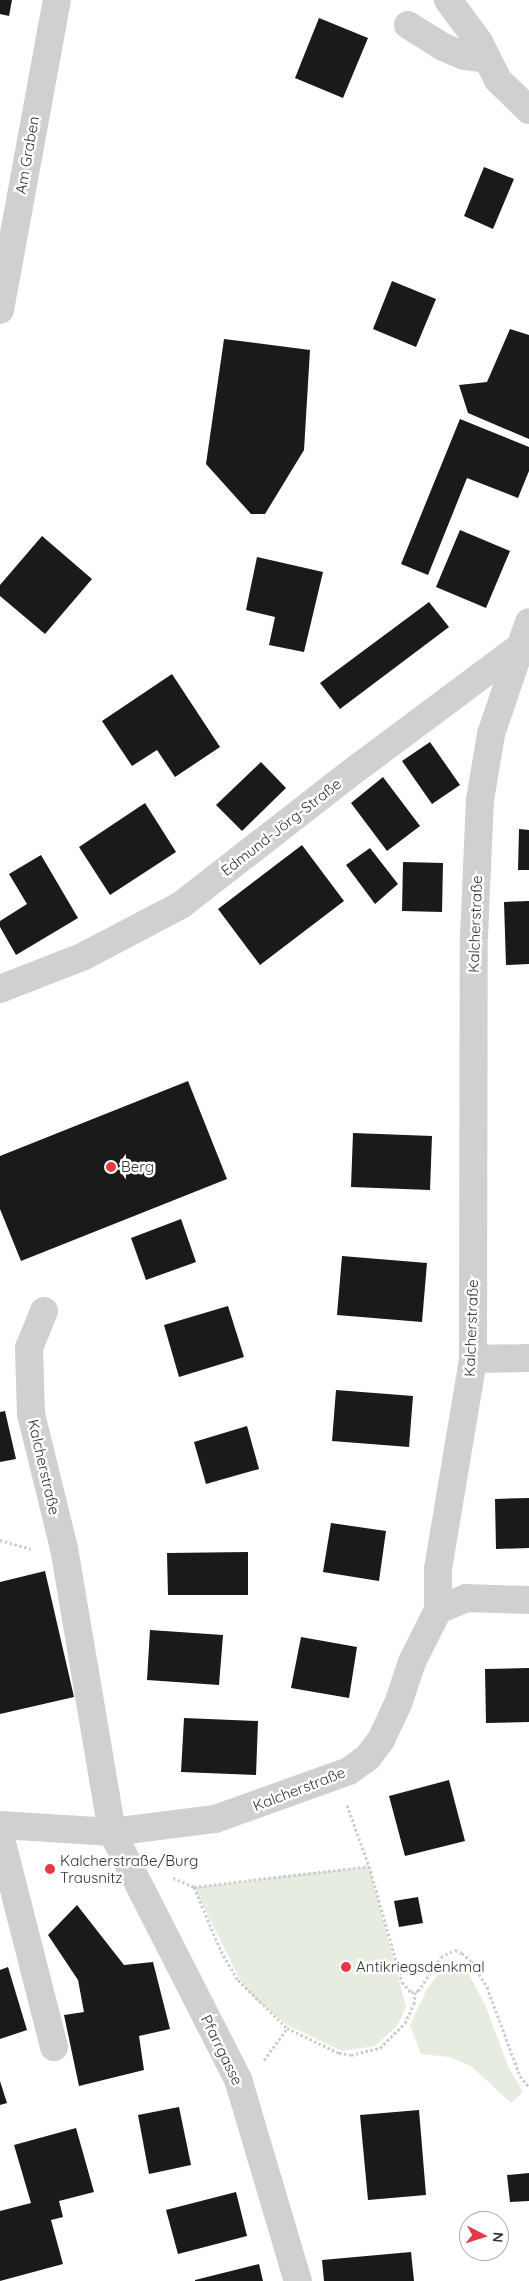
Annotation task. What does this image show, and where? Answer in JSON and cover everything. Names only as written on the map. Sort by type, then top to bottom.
[{"type":"street","name":"Am Graben","points":[[0,310],[57,0]]},
{"type":"street","points":[[448,0],[487,59],[498,80],[529,110]]},
{"type":"street","points":[[408,25],[441,46],[464,56],[487,59]]},
{"type":"street","points":[[520,647],[529,622]]},
{"type":"street","name":"Edmund-Jörg-Straße","points":[[0,989],[84,956],[181,905],[352,772],[520,647]]},
{"type":"street","name":"Kalcherstraße","points":[[0,1825],[112,1832],[215,1819],[338,1775],[368,1757],[382,1740],[398,1704],[412,1662],[438,1610],[438,1569],[473,1359],[474,936],[480,800],[491,734],[520,647]]},
{"type":"street","name":"Kalcherstraße","points":[[44,1311],[29,1348],[31,1414],[64,1548],[112,1832]]},
{"type":"street","points":[[473,1359],[529,1358]]},
{"type":"street","points":[[438,1610],[466,1598],[529,1600]]},
{"type":"street","name":"Pfarrgasse","points":[[112,1832],[238,2079],[298,2281]]},
{"type":"street","points":[[0,1835],[54,2047]]},
{"type":"path","points":[[338,1775],[369,1866],[402,1982],[415,1992]]},
{"type":"path","points":[[128,1863],[194,1887],[369,1866]]},
{"type":"path","points":[[194,1887],[221,1952],[238,1980],[287,2028],[339,2053],[367,2053],[380,2048],[406,2023],[414,2004],[415,1992]]},
{"type":"path","points":[[415,1992],[421,1988],[441,1957],[455,1950],[462,1953],[471,1961],[487,1987],[520,2076],[529,2087]]},
{"type":"path","points":[[238,2079],[255,2072],[287,2028]]},
{"type":"shaded area","points":[[369,1866],[406,2007],[397,2026],[375,2046],[342,2051],[287,2025],[256,2000],[240,1980],[194,1887]]},
{"type":"shaded area","points":[[449,1959],[459,1962],[466,1968],[486,2007],[508,2066],[523,2092],[511,2103],[471,2066],[449,2057],[421,2054],[410,2025],[426,1991]]},
{"type":"building","points":[[0,0],[12,0],[9,16],[0,14]]},
{"type":"building","points":[[319,18],[368,38],[343,98],[295,78]]},
{"type":"building","points":[[484,167],[514,179],[493,229],[464,216]]},
{"type":"building","points":[[392,281],[436,299],[416,347],[373,329]]},
{"type":"building","points":[[510,329],[529,335],[529,439],[468,413],[459,385],[487,382]]},
{"type":"building","points":[[224,339],[310,350],[304,450],[265,514],[251,514],[206,464]]},
{"type":"building","points":[[460,419],[529,447],[529,471],[518,498],[467,478],[428,575],[401,564]]},
{"type":"building","points":[[460,530],[510,551],[486,608],[436,587]]},
{"type":"building","points":[[42,536],[92,579],[45,634],[0,596],[0,585]]},
{"type":"building","points":[[257,557],[323,572],[304,652],[269,645],[275,617],[246,610]]},
{"type":"building","points":[[429,602],[449,627],[340,709],[320,683]]},
{"type":"building","points":[[172,674],[220,747],[175,777],[157,750],[132,766],[102,721]]},
{"type":"building","points":[[430,742],[460,785],[432,804],[402,761]]},
{"type":"building","points":[[261,762],[286,788],[242,831],[216,805]]},
{"type":"building","points":[[383,777],[420,826],[387,851],[351,803]]},
{"type":"building","points":[[145,803],[176,852],[110,895],[79,847]]},
{"type":"building","points":[[519,829],[529,830],[529,870],[518,870]]},
{"type":"building","points":[[302,845],[344,901],[260,965],[218,909]]},
{"type":"building","points":[[370,848],[398,884],[375,904],[346,865]]},
{"type":"building","points":[[41,855],[78,918],[16,955],[0,927],[0,921],[27,904],[9,874]]},
{"type":"building","points":[[403,862],[443,863],[442,912],[402,911]]},
{"type":"building","points":[[529,901],[529,964],[506,965],[504,902]]},
{"type":"building","name":"Berg","points":[[188,1081],[227,1179],[21,1261],[0,1209],[0,1156]]},
{"type":"building","points":[[353,1133],[432,1136],[430,1190],[351,1187]]},
{"type":"building","points":[[181,1219],[196,1262],[146,1280],[131,1238]]},
{"type":"building","points":[[342,1256],[427,1263],[422,1322],[337,1315]]},
{"type":"building","points":[[228,1306],[244,1357],[179,1377],[164,1325]]},
{"type":"building","points":[[336,1390],[413,1396],[409,1447],[332,1441]]},
{"type":"building","points":[[5,1411],[16,1459],[0,1462],[0,1412]]},
{"type":"building","points":[[247,1426],[259,1469],[206,1484],[194,1442]]},
{"type":"building","points":[[529,1498],[529,1548],[496,1549],[495,1499]]},
{"type":"building","points":[[331,1523],[386,1531],[379,1581],[323,1572]]},
{"type":"building","points":[[248,1552],[248,1595],[168,1595],[167,1553]]},
{"type":"building","points":[[45,1571],[74,1697],[0,1714],[0,1582]]},
{"type":"building","points":[[150,1630],[223,1635],[219,1685],[147,1680]]},
{"type":"building","points":[[301,1637],[357,1647],[349,1698],[291,1688]]},
{"type":"building","points":[[529,1668],[529,1722],[486,1723],[485,1669]]},
{"type":"building","points":[[184,1718],[258,1721],[256,1775],[181,1772]]},
{"type":"building","points":[[449,1780],[465,1841],[405,1856],[389,1796]]},
{"type":"building","points":[[418,1897],[423,1923],[399,1927],[394,1901]]},
{"type":"building","points":[[77,1905],[124,1965],[153,1962],[170,2029],[139,2036],[144,2070],[79,2086],[64,2015],[84,2012],[78,1980],[48,1935]]},
{"type":"building","points":[[8,1967],[27,2030],[0,2039],[0,1970]]},
{"type":"building","points":[[0,2081],[7,2103],[0,2105]]},
{"type":"building","points":[[179,2107],[191,2165],[149,2174],[138,2115]]},
{"type":"building","points":[[419,2110],[426,2195],[368,2200],[360,2115]]},
{"type":"building","points":[[76,2128],[94,2192],[59,2201],[63,2217],[51,2220],[63,2264],[0,2281],[0,2211],[31,2203],[14,2145]]},
{"type":"building","points":[[529,2173],[529,2201],[510,2202],[507,2175]]},
{"type":"building","points":[[236,2192],[247,2236],[178,2254],[166,2210]]},
{"type":"building","points":[[411,2252],[414,2281],[324,2281],[322,2260]]},
{"type":"building","points":[[259,2264],[263,2281],[195,2281],[195,2280]]},
{"type":"place","name":"Berg","points":[[111,1167]]},
{"type":"place","name":"Kalcherstraße/Burg Trausnitz","points":[[50,1869]]},
{"type":"place","name":"Antikriegsdenkmal","points":[[346,1967]]}]
